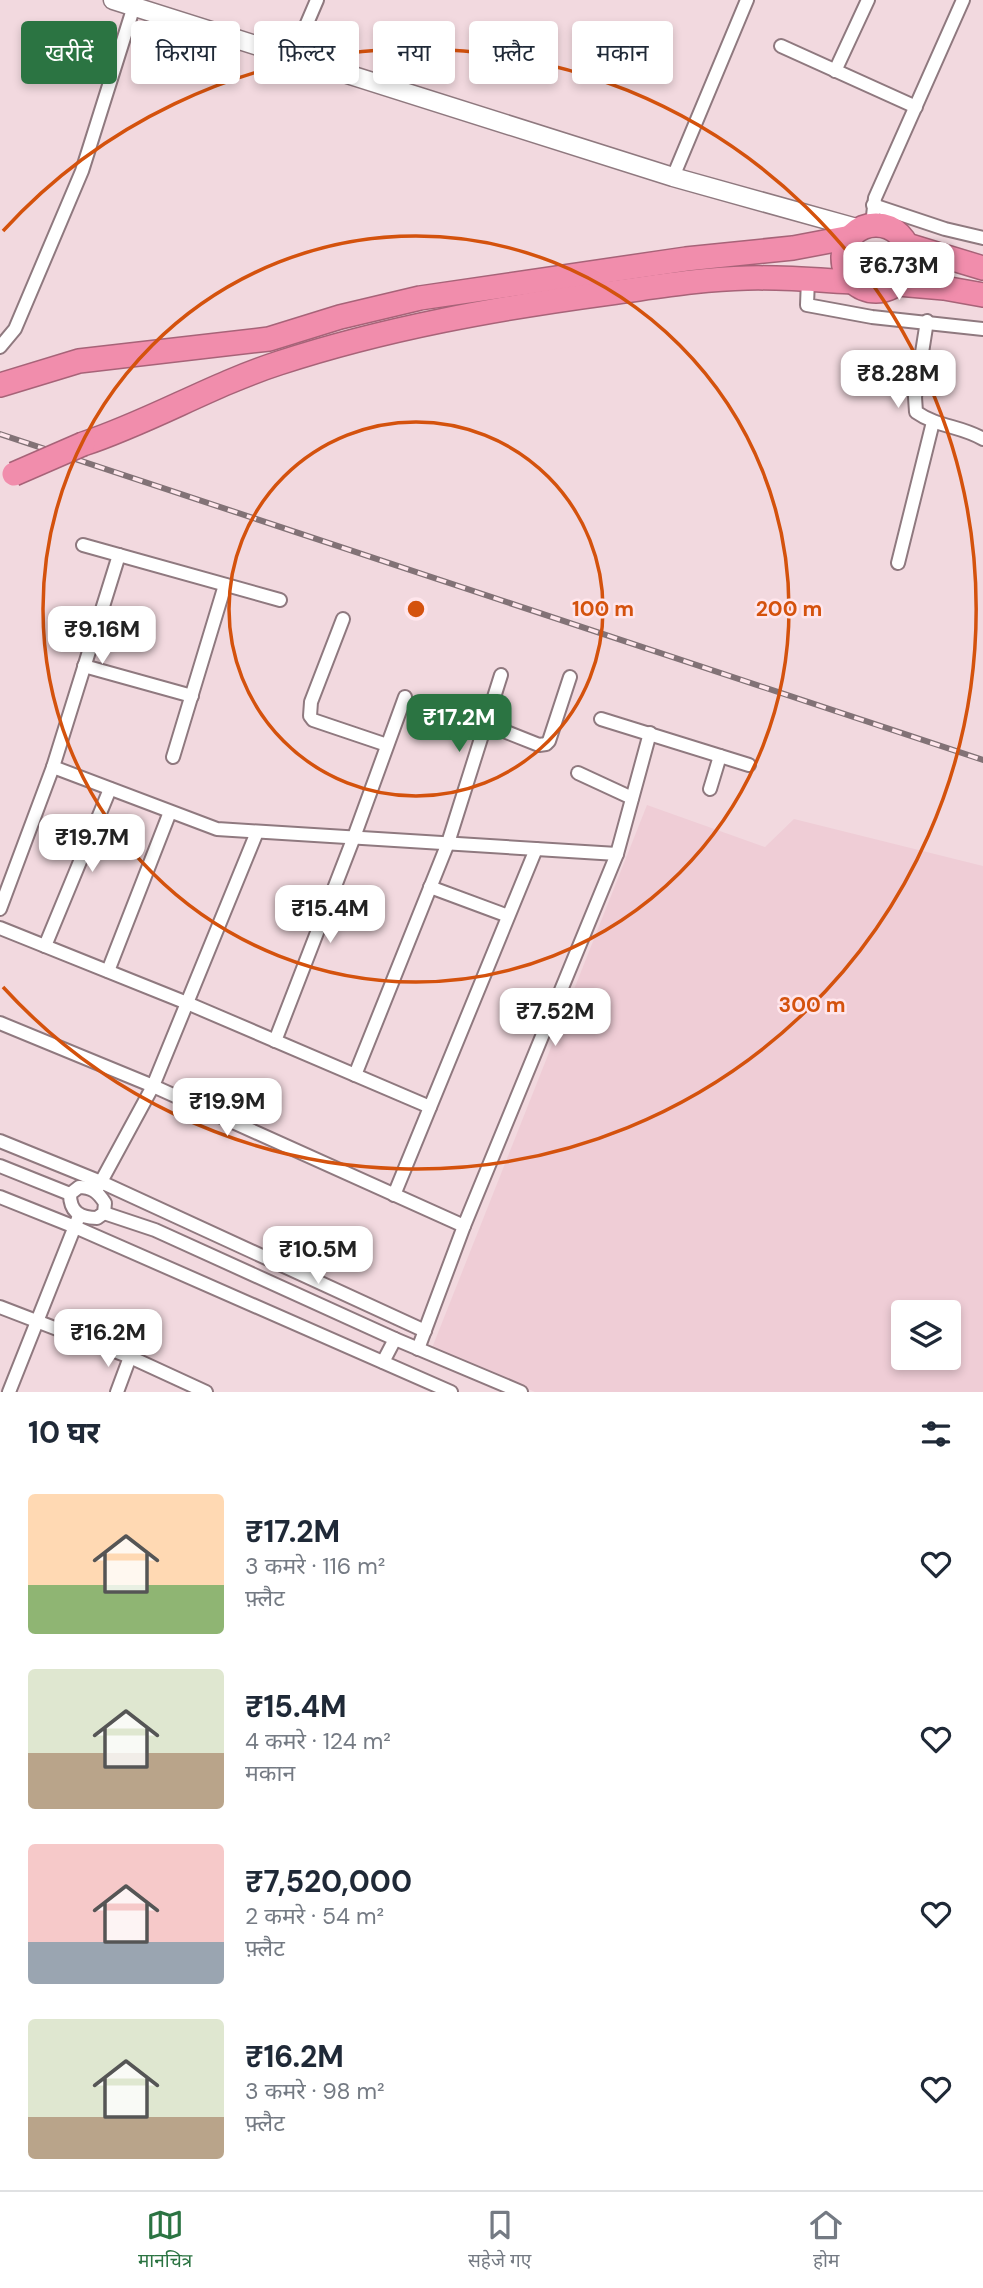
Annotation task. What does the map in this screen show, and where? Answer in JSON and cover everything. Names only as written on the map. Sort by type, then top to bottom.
[{"type":"highway","points":[[1,385],[79,362],[269,339],[341,317],[419,298],[686,258],[793,248],[864,224],[884,226],[895,231],[907,245],[910,263],[906,275],[898,284],[887,290],[875,292],[863,289],[853,282],[846,272],[844,248],[864,224]]},
{"type":"highway","points":[[907,245],[983,268]]},
{"type":"highway","points":[[7,477],[83,444],[122,432],[226,383],[277,364],[363,338],[438,321],[578,297],[743,278],[853,282]]},
{"type":"highway","points":[[898,284],[983,295]]},
{"type":"street","points":[[113,0],[254,44]]},
{"type":"street","points":[[308,21],[317,0]]},
{"type":"street","points":[[673,177],[747,0]]},
{"type":"street","points":[[835,71],[868,0]]},
{"type":"street","points":[[864,224],[963,0]]},
{"type":"street","points":[[0,347],[15,329],[82,171],[134,6]]},
{"type":"street","points":[[781,46],[916,107]]},
{"type":"street","points":[[359,77],[673,177],[864,224],[945,229],[983,238]]},
{"type":"street","points":[[808,279],[807,305],[872,317],[983,329]]},
{"type":"street","points":[[926,321],[916,412],[933,422],[969,431],[983,439]]},
{"type":"street","points":[[898,563],[933,422]]},
{"type":"street","points":[[83,545],[280,600]]},
{"type":"street","points":[[0,909],[53,767],[119,555]]},
{"type":"street","points":[[173,757],[225,585]]},
{"type":"street","points":[[343,619],[309,713],[313,720],[387,746]]},
{"type":"street","points":[[84,666],[192,696]]},
{"type":"street","points":[[355,1075],[448,843],[501,675]]},
{"type":"street","points":[[486,724],[539,745],[545,744],[549,741],[570,677]]},
{"type":"street","points":[[275,1041],[354,837],[404,697]]},
{"type":"street","points":[[601,719],[748,765]]},
{"type":"street","points":[[418,1349],[464,1226],[617,854],[650,733]]},
{"type":"street","points":[[710,789],[720,756]]},
{"type":"street","points":[[53,767],[217,829],[617,854]]},
{"type":"street","points":[[578,773],[632,797]]},
{"type":"street","points":[[45,946],[110,789]]},
{"type":"street","points":[[108,971],[170,812]]},
{"type":"street","points":[[98,1187],[153,1086],[257,832]]},
{"type":"street","points":[[394,1195],[536,849]]},
{"type":"street","points":[[430,887],[508,916]]},
{"type":"street","points":[[0,928],[187,1003],[430,1107]]},
{"type":"street","points":[[0,1023],[153,1086],[464,1226]]},
{"type":"street","points":[[0,1141],[425,1331]]},
{"type":"street","points":[[0,1166],[69,1194]]},
{"type":"street","points":[[69,1194],[79,1187],[98,1187]]},
{"type":"street","points":[[98,1187],[105,1203],[104,1213]]},
{"type":"street","points":[[9,1392],[77,1221],[69,1203],[69,1194]]},
{"type":"street","points":[[0,1197],[77,1221],[451,1392]]},
{"type":"street","points":[[77,1221],[104,1213],[155,1230],[395,1339],[521,1392]]},
{"type":"street","points":[[0,1307],[130,1357],[203,1391]]},
{"type":"street","points":[[383,1362],[395,1339]]},
{"type":"street","points":[[117,1392],[130,1357]]},
{"type":"shaded area","points":[[647,805],[765,847],[794,819],[983,866],[983,1392],[535,1392],[432,1348]]},
{"type":"railway","points":[[0,434],[983,760]]}]
